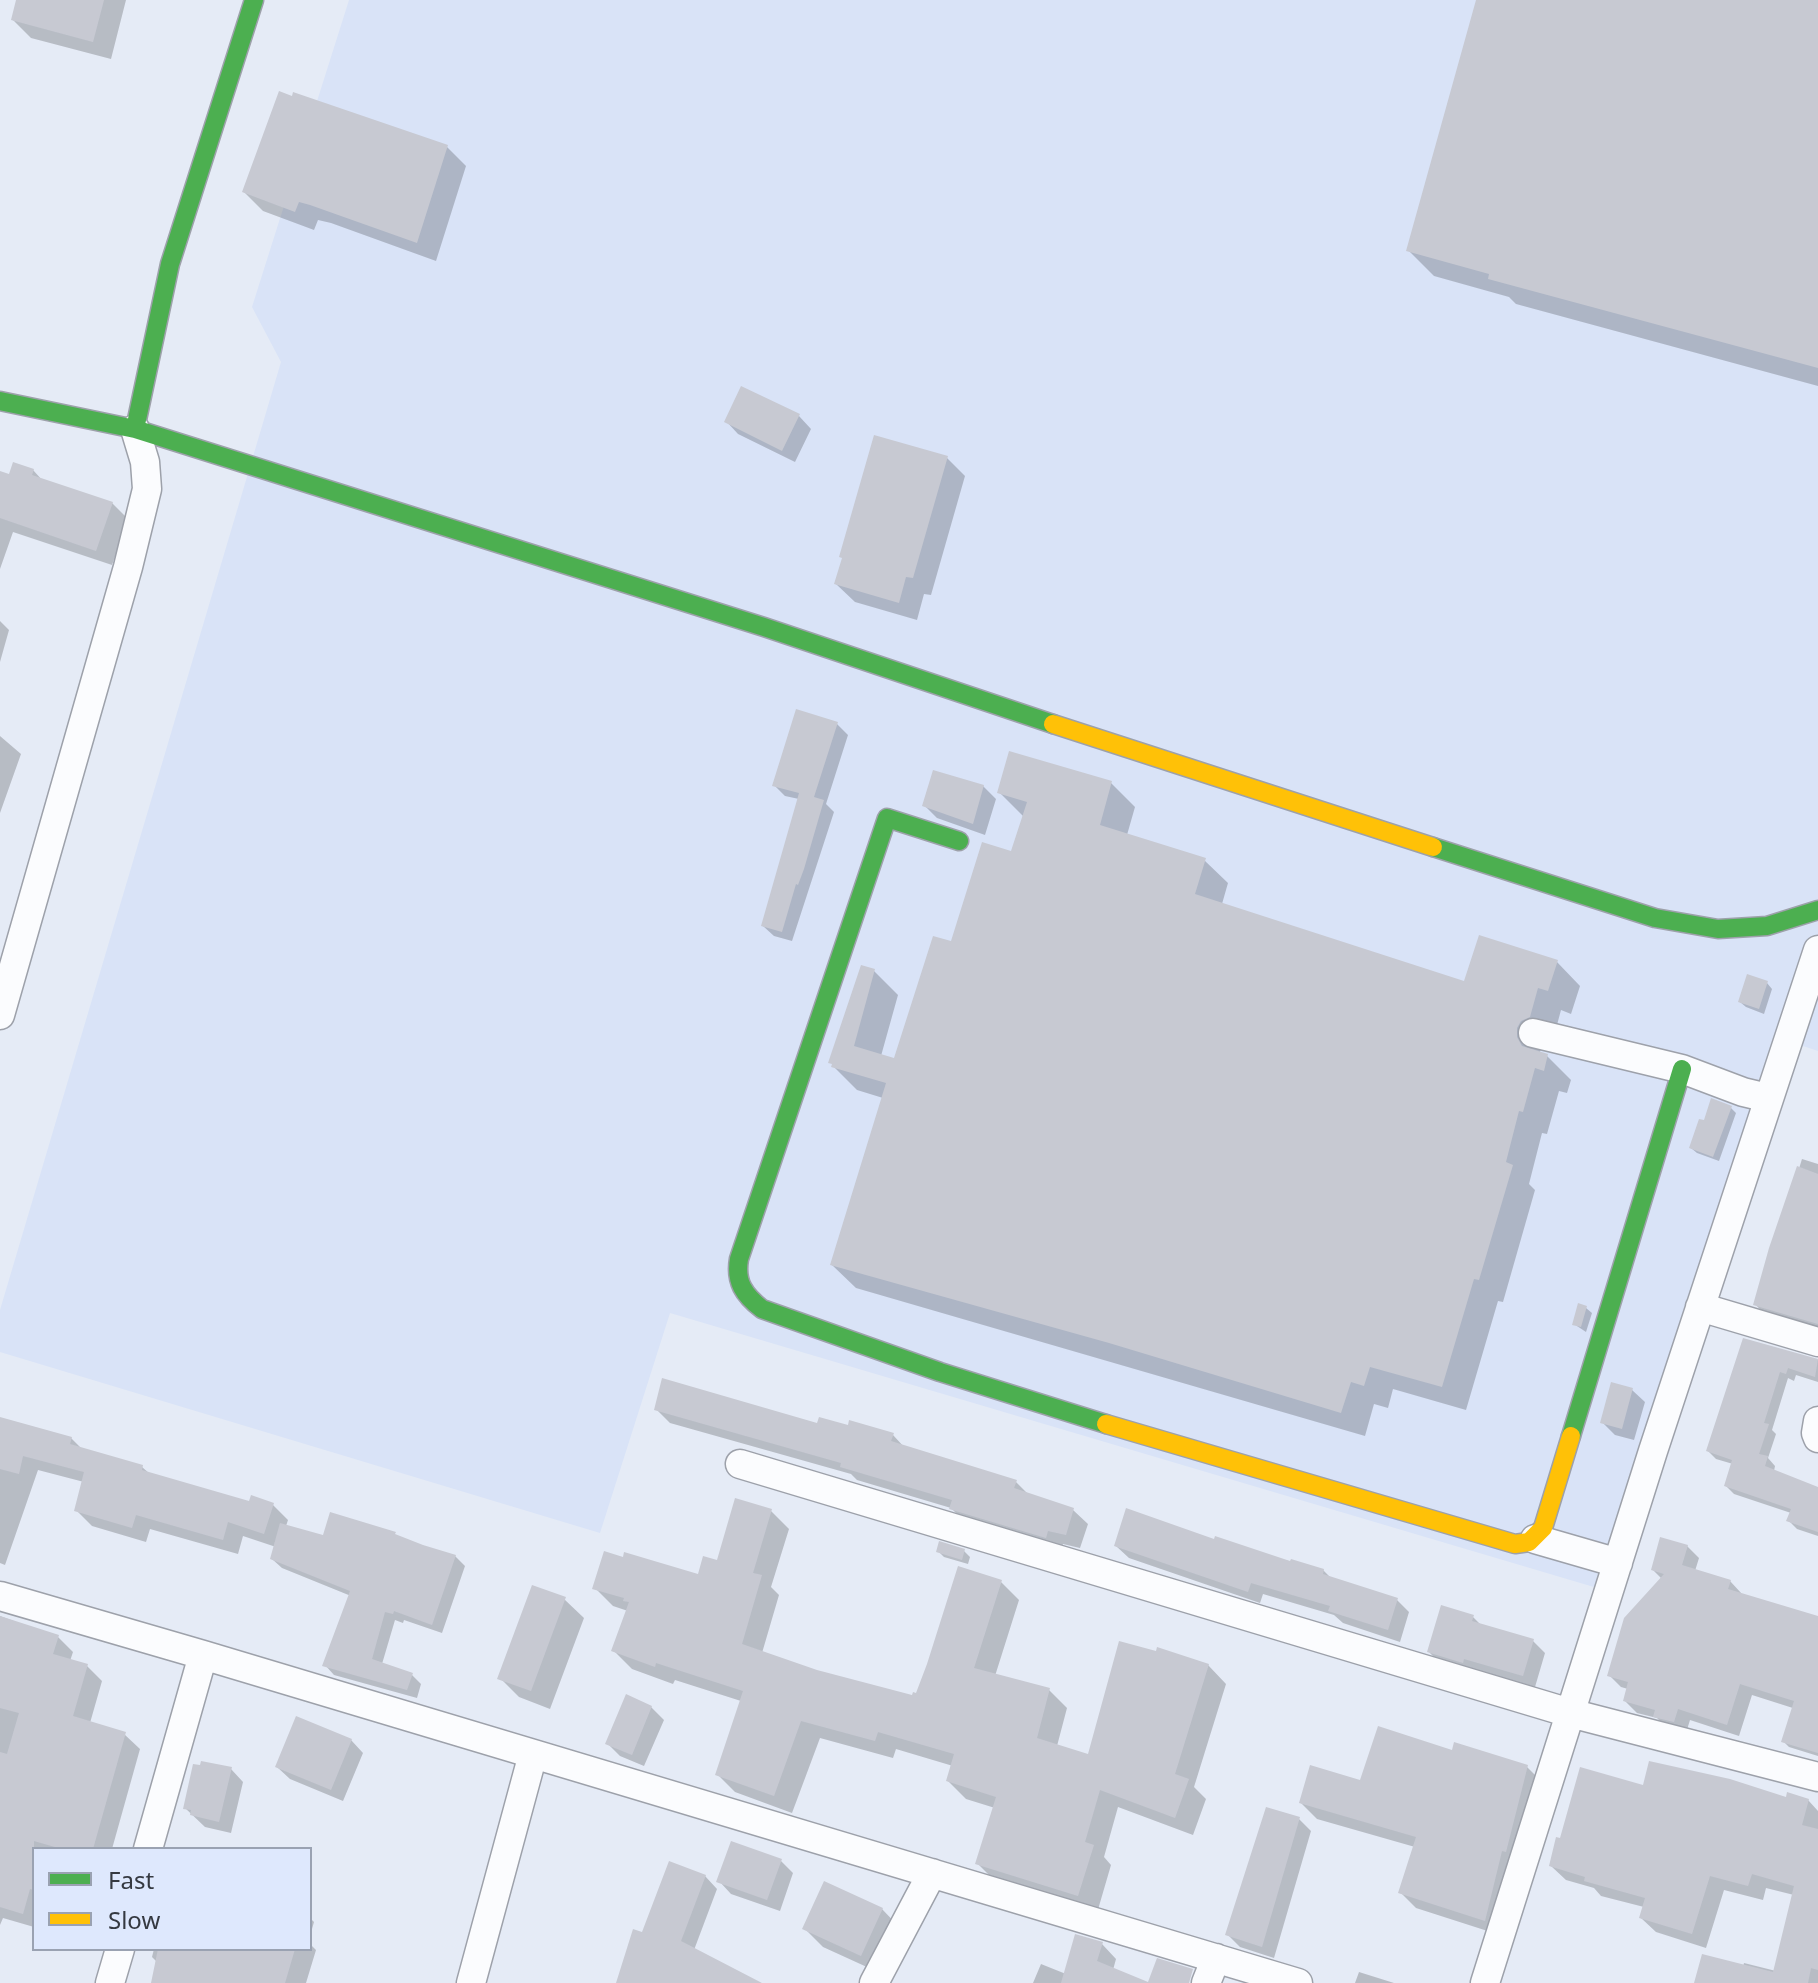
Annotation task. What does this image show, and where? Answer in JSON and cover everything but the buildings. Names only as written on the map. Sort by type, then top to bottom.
[{"type":"street","points":[[0,1015],[124,582],[147,489],[145,462],[135,429],[170,264],[254,0]]},
{"type":"street","points":[[0,401],[135,429],[764,627],[1080,733],[1655,918],[1718,929],[1767,926],[1818,910]]},
{"type":"street","points":[[959,841],[887,818],[739,1259],[736,1272],[738,1284],[746,1297],[762,1309],[940,1372],[1127,1431],[1509,1544],[1526,1545],[1543,1528],[1682,1069]]},
{"type":"street","points":[[1485,1983],[1700,1307],[1818,950]]},
{"type":"street","points":[[1533,1033],[1682,1069],[1768,1098]]},
{"type":"street","points":[[1700,1307],[1818,1342]]},
{"type":"street","points":[[1818,1421],[1818,1438]]},
{"type":"street","points":[[740,1464],[1570,1713],[1818,1777]]},
{"type":"street","points":[[1535,1539],[1618,1563]]},
{"type":"street","points":[[0,1596],[932,1873],[1211,1971],[1298,1983]]},
{"type":"street","points":[[149,1847],[203,1655]]},
{"type":"street","points":[[471,1983],[533,1754]]},
{"type":"street","points":[[874,1983],[932,1873]]},
{"type":"street","points":[[110,1983],[119,1951]]},
{"type":"shaded area","points":[[349,0],[1818,0],[1818,1051],[1794,1043],[1604,1590],[670,1313],[600,1533],[0,1352],[0,1310],[281,362],[252,307]]},
{"type":"traffic: fast","points":[[135,429],[170,264],[254,0]]},
{"type":"traffic: fast","points":[[0,401],[135,429],[764,627],[1053,724]]},
{"type":"traffic: fast","points":[[959,841],[887,818],[739,1259],[740,1281],[750,1299],[762,1309],[940,1372],[1106,1424]]},
{"type":"traffic: fast","points":[[1433,847],[1655,918],[1718,929],[1767,926],[1818,910]]},
{"type":"traffic: fast","points":[[1571,1436],[1682,1069]]},
{"type":"traffic: slow","points":[[1053,724],[1433,847]]},
{"type":"traffic: slow","points":[[1106,1424],[1515,1544],[1529,1542],[1543,1528],[1571,1436]]}]
